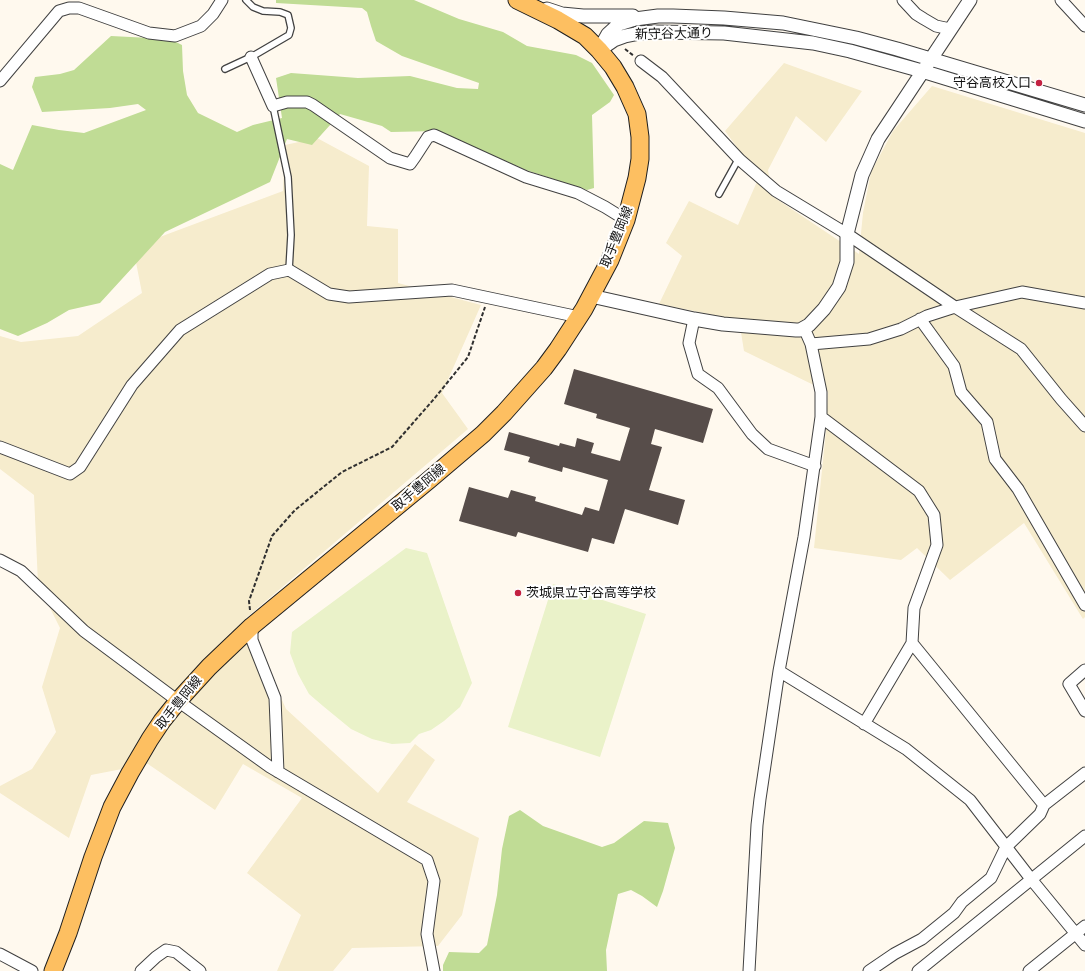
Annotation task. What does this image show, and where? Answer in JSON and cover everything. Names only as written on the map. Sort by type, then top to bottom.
[{"type":"main road","name":"取手豊岡線","points":[[53,971],[68,933],[93,857],[112,807],[130,773],[162,721],[209,667],[252,626],[423,485],[483,434],[504,413],[544,368],[579,317],[610,260],[626,220],[637,178],[640,159],[640,137],[637,114],[625,87],[599,50],[576,30],[521,2]]},
{"type":"street","points":[[0,81],[59,11],[69,8],[79,8],[149,33],[175,36],[201,26],[213,14],[222,0]]},
{"type":"street","points":[[903,0],[916,14],[924,19],[936,26],[950,29]]},
{"type":"street","points":[[591,296],[723,324],[796,330],[804,328],[815,320],[839,287],[847,262],[847,234],[862,175],[878,139],[970,0]]},
{"type":"street","points":[[1061,0],[1085,26]]},
{"type":"street","points":[[521,2],[550,9],[562,14],[583,16],[658,16]]},
{"type":"street","name":"新守谷大通り","points":[[599,50],[608,34],[619,24],[635,19],[658,16],[724,18],[783,23],[856,38],[931,58],[1085,104]]},
{"type":"street","name":"新守谷大通り","points":[[599,50],[614,40],[640,33],[724,33],[812,43],[850,51],[922,71],[1085,121]]},
{"type":"street","points":[[251,57],[273,106],[287,102],[307,102],[390,158],[410,164],[428,137],[434,135],[526,178],[578,193],[626,220]]},
{"type":"street","points":[[641,61],[662,77],[739,158],[776,191],[847,234],[955,307],[1022,349],[1061,399],[1085,426]]},
{"type":"street","points":[[0,447],[70,474],[80,467],[132,385],[180,330],[270,274],[289,270],[329,294],[349,297],[452,290],[579,317]]},
{"type":"street","points":[[811,344],[869,339],[901,329],[927,316],[955,307],[1022,292],[1085,303]]},
{"type":"street","points":[[694,319],[689,343],[698,374],[718,388],[752,434],[768,449],[815,466]]},
{"type":"street","points":[[920,319],[954,366],[961,392],[987,422],[995,459],[1018,489],[1085,605]]},
{"type":"street","points":[[749,971],[757,824],[779,671],[804,537],[821,417],[822,392],[811,344],[804,328]]},
{"type":"street","points":[[821,417],[919,491],[934,515],[937,545],[914,608],[912,643],[864,724]]},
{"type":"street","points":[[0,560],[21,571],[84,631],[178,701],[278,772],[427,860],[434,881],[428,934],[434,971]]},
{"type":"street","points":[[252,626],[252,640],[275,698],[278,772]]},
{"type":"street","points":[[912,643],[1044,805]]},
{"type":"street","points":[[1085,670],[1069,684],[1085,711]]},
{"type":"street","points":[[779,671],[906,749],[970,800],[1031,879],[1085,945]]},
{"type":"street","points":[[869,971],[894,954],[922,939],[954,913],[962,902],[991,878],[1006,847],[1040,814],[1044,805],[1085,773]]},
{"type":"street","points":[[918,971],[1085,836]]},
{"type":"street","points":[[1029,971],[1085,926]]},
{"type":"street","points":[[141,971],[166,950],[176,952],[200,971]]},
{"type":"street","points":[[0,954],[32,971]]},
{"type":"lane","points":[[225,69],[251,57],[289,35],[291,28],[288,15],[280,12],[263,11],[253,7],[246,0]]},
{"type":"lane","points":[[273,106],[288,177],[291,235],[289,270]]},
{"type":"lane","points":[[719,194],[739,158]]},
{"type":"path","points":[[252,626],[249,601],[272,536],[295,510],[342,472],[392,448],[468,357],[488,297]]},
{"type":"shaded area","points":[[784,63],[862,91],[826,142],[796,116],[768,170],[772,196],[859,254],[863,213],[871,172],[893,131],[932,86],[1085,133],[1085,617],[1083,619],[1024,523],[950,580],[917,548],[901,560],[814,548],[826,431],[828,392],[744,351],[739,320],[659,304],[682,256],[666,243],[689,201],[738,225],[759,177],[725,131]]},
{"type":"shaded area","points":[[317,138],[369,166],[367,226],[398,229],[398,283],[481,305],[442,393],[468,429],[246,618],[286,709],[378,793],[415,744],[435,760],[407,802],[479,838],[462,915],[438,946],[352,948],[333,971],[277,971],[301,915],[247,873],[302,798],[243,764],[215,810],[148,764],[91,775],[69,838],[0,793],[0,786],[32,769],[56,732],[42,687],[60,628],[38,584],[34,495],[0,469],[0,336],[21,342],[78,336],[142,293],[133,247],[283,191],[285,145]]},
{"type":"green space","points":[[276,0],[414,0],[459,19],[503,32],[527,46],[576,55],[592,63],[614,95],[610,102],[592,115],[594,188],[587,190],[526,170],[438,131],[391,132],[382,126],[340,114],[312,145],[287,139],[270,182],[165,232],[100,303],[69,310],[47,323],[18,336],[0,329],[0,164],[13,170],[32,125],[84,133],[146,110],[138,104],[110,108],[42,112],[32,87],[35,77],[60,74],[74,70],[111,36],[170,39],[182,45],[183,71],[187,95],[198,113],[237,132],[253,125],[282,118],[276,78],[291,73],[358,78],[410,76],[457,88],[478,89],[479,83],[402,56],[376,41],[367,12],[362,8],[276,3]]},
{"type":"green space","points":[[406,548],[427,553],[472,683],[460,707],[444,721],[431,730],[419,734],[410,743],[392,744],[372,739],[351,729],[309,694],[298,674],[290,653],[292,632]]},
{"type":"green space","points":[[553,584],[646,614],[600,757],[508,727]]},
{"type":"green space","points":[[520,810],[543,826],[602,847],[614,843],[644,821],[668,823],[675,848],[657,907],[631,890],[618,894],[606,950],[607,971],[443,971],[443,965],[449,952],[479,953],[487,945],[497,895],[502,849],[509,816]]},
{"type":"building","points":[[574,369],[713,409],[703,443],[655,429],[651,444],[662,447],[649,490],[685,500],[678,525],[625,509],[614,544],[592,538],[588,552],[518,532],[516,537],[459,521],[469,487],[508,498],[511,490],[536,497],[535,501],[582,515],[585,507],[599,511],[608,480],[563,467],[562,472],[528,462],[530,457],[504,450],[509,432],[559,446],[560,443],[575,447],[577,438],[594,443],[591,453],[620,461],[630,428],[596,418],[597,414],[564,404]]},
{"type":"place","name":"守谷高校入口","points":[[1039,83]]},
{"type":"place","name":"茨城県立守谷高等学校","points":[[518,593]]}]
